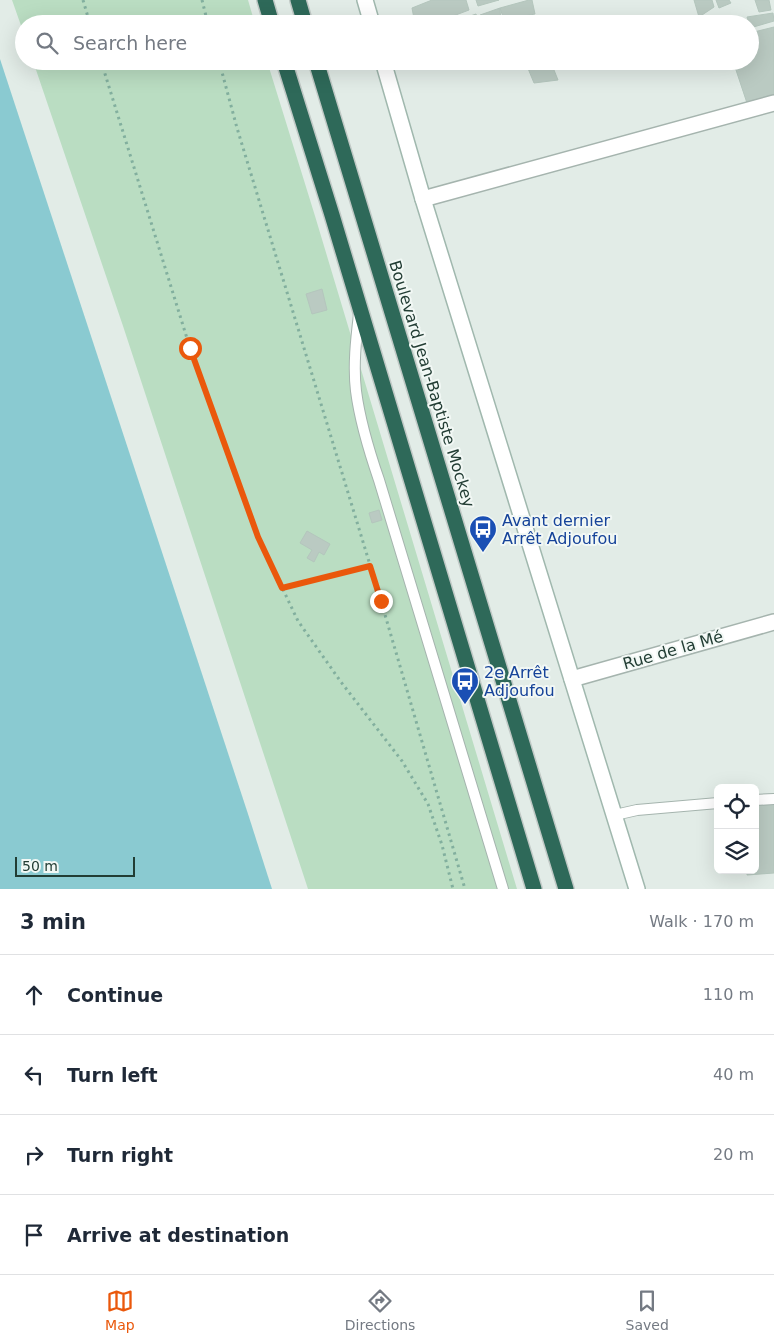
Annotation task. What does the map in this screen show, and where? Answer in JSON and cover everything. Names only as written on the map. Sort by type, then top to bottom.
[{"type":"highway","points":[[265,0],[269,15]]},
{"type":"highway","points":[[298,0],[302,15]]},
{"type":"highway","points":[[287,70],[534,889]]},
{"type":"highway","name":"Boulevard Jean-Baptiste Mockey","points":[[319,70],[566,889]]},
{"type":"street","points":[[364,0],[369,15]]},
{"type":"street","points":[[386,70],[423,199],[616,815],[637,889]]},
{"type":"street","points":[[423,199],[774,103]]},
{"type":"street","name":"Rue de la Mé","points":[[572,679],[774,622]]},
{"type":"lane","points":[[359,308],[356,342],[356,388],[366,440],[503,889]]},
{"type":"lane","points":[[759,800],[774,799]]},
{"type":"lane","points":[[616,815],[637,810],[714,803]]},
{"type":"path","points":[[84,0],[88,15]]},
{"type":"path","points":[[202,0],[206,15]]},
{"type":"path","points":[[105,70],[190,348],[258,537],[298,621],[341,682],[402,761],[428,804],[442,845],[453,889]]},
{"type":"path","points":[[221,70],[240,138],[370,566],[465,889]]},
{"type":"path","points":[[282,588],[370,566]]},
{"type":"green space","points":[[12,0],[248,0],[252,15],[17,15]]},
{"type":"green space","points":[[36,70],[270,70],[517,889],[308,889],[123,326]]},
{"type":"water","points":[[0,59],[249,817],[272,889],[0,889]]},
{"type":"building","points":[[432,0],[466,0],[469,10],[456,15],[413,15],[412,8]]},
{"type":"building","points":[[476,0],[499,0],[478,6]]},
{"type":"building","points":[[532,0],[535,14],[502,15],[500,8]]},
{"type":"building","points":[[694,0],[712,0],[714,7],[702,15],[698,15]]},
{"type":"building","points":[[716,0],[729,0],[731,3],[719,8]]},
{"type":"building","points":[[755,0],[769,0],[771,10],[759,12]]},
{"type":"building","points":[[500,8],[500,15],[480,15]]},
{"type":"building","points":[[773,13],[774,21],[759,25],[759,15]]},
{"type":"building","points":[[774,27],[774,102],[749,109],[736,70],[759,70],[759,31]]},
{"type":"building","points":[[529,70],[554,70],[558,80],[534,83]]},
{"type":"building","points":[[322,289],[327,310],[312,314],[306,294]]},
{"type":"building","points":[[379,510],[382,520],[372,523],[369,513]]},
{"type":"building","points":[[307,531],[330,544],[324,555],[319,552],[314,562],[307,558],[312,550],[300,543]]},
{"type":"building","points":[[774,802],[774,873],[747,875],[759,874],[759,804]]},
{"type":"place","name":"Avant dernier Arrêt Adjoufou","points":[[483,553]]},
{"type":"place","name":"2e Arrêt Adjoufou","points":[[465,705]]},
{"type":"route","points":[[190,348],[258,537],[282,588],[370,566],[381,601]]}]
